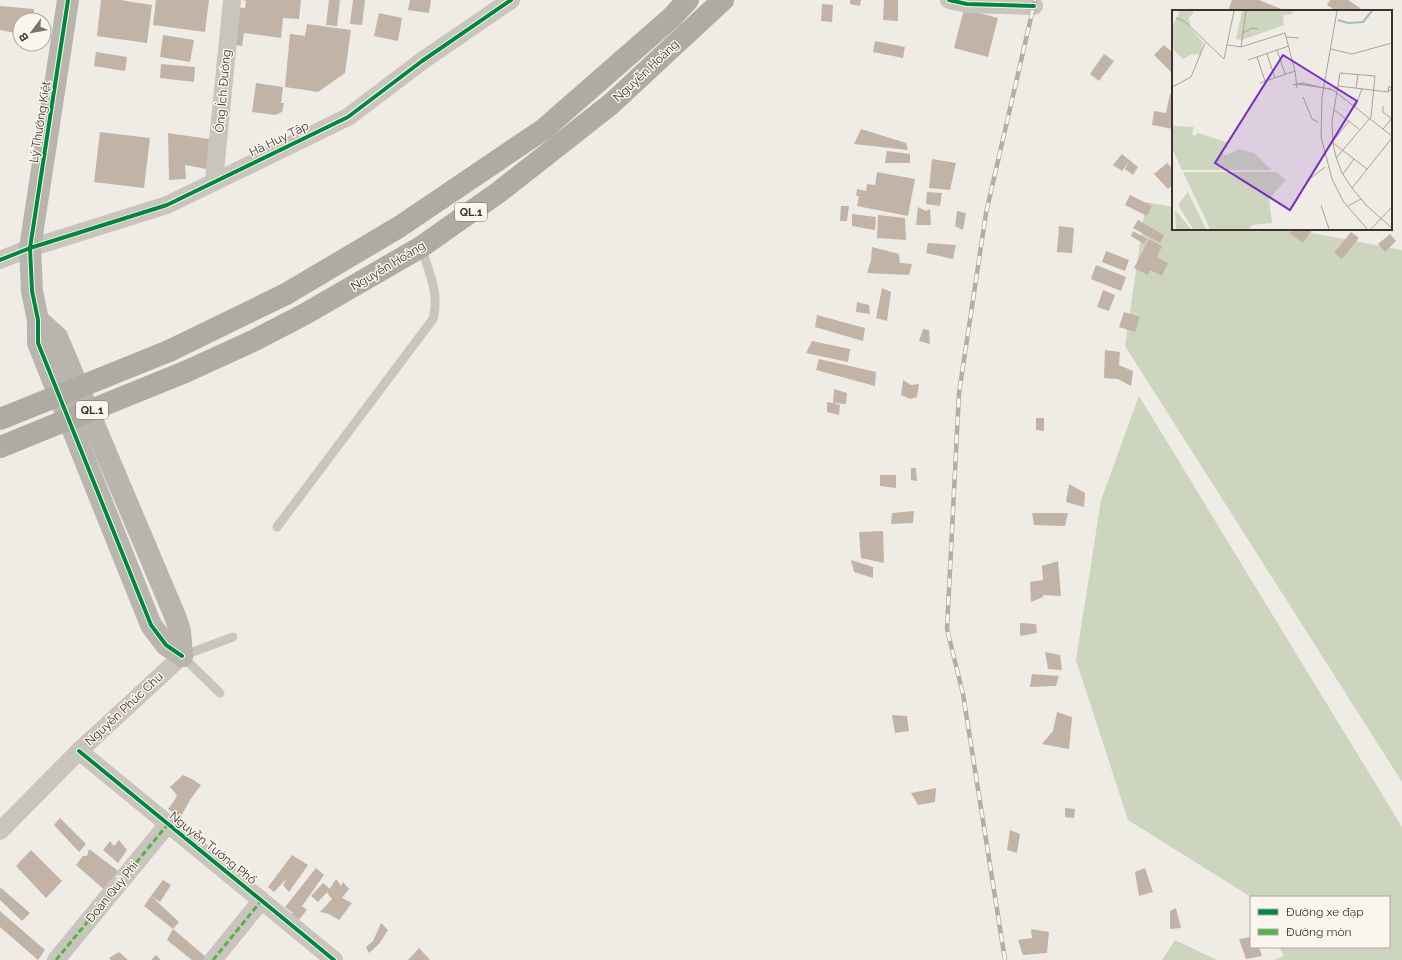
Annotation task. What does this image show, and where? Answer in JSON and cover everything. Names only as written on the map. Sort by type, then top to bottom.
[{"type":"highway","name":"Nguyễn Hoàng","points":[[0,419],[169,351],[286,294],[399,228],[544,129],[671,18],[688,0]]},
{"type":"highway","name":"Nguyễn Hoàng","points":[[0,447],[185,372],[253,341],[305,314],[421,247],[499,192],[611,104],[723,0]]},
{"type":"street","name":"Lý Thường Kiệt","points":[[68,0],[30,248],[32,291],[38,320],[38,343],[151,626],[166,645],[182,656]]},
{"type":"street","name":"Ông Ích Đường","points":[[214,181],[232,0]]},
{"type":"street","name":"Hà Huy Tập","points":[[0,260],[30,248],[167,205],[348,117],[422,61],[512,0]]},
{"type":"street","points":[[949,0],[967,4],[1034,6]]},
{"type":"street","points":[[38,320],[57,337],[175,616],[180,631],[182,656]]},
{"type":"street","points":[[96,489],[117,481]]},
{"type":"street","name":"Nguyễn Phúc Chu","points":[[0,831],[79,751],[182,656]]},
{"type":"street","name":"Nguyễn Tường Phổ","points":[[79,751],[334,960]]},
{"type":"street","name":"Đoàn Quý Phi","points":[[56,960],[168,824]]},
{"type":"street","points":[[213,960],[261,901]]},
{"type":"lane","points":[[277,527],[433,320],[436,309],[435,291],[421,247]]},
{"type":"lane","points":[[220,693],[182,656],[233,637]]},
{"type":"green space","points":[[1146,202],[1172,207],[1172,230],[1296,230],[1402,250],[1402,782],[1125,346]]},
{"type":"green space","points":[[1139,396],[1402,827],[1402,960],[1274,960],[1284,956],[1280,948],[1390,948],[1390,896],[1250,896],[1128,820],[1076,660],[1101,500]]},
{"type":"green space","points":[[1175,940],[1217,960],[1162,960]]},
{"type":"building","points":[[101,0],[120,0],[152,5],[147,43],[97,36]]},
{"type":"building","points":[[156,0],[209,0],[205,32],[153,25]]},
{"type":"building","points":[[243,0],[301,0],[299,19],[283,18],[281,38],[244,33],[242,46],[234,45],[235,7],[245,8],[246,1]]},
{"type":"building","points":[[329,0],[340,0],[337,26],[326,25]]},
{"type":"building","points":[[353,0],[365,0],[362,25],[350,24]]},
{"type":"building","points":[[410,0],[431,0],[429,13],[408,10]]},
{"type":"building","points":[[850,0],[861,0],[860,6],[850,4]]},
{"type":"building","points":[[884,0],[898,0],[898,21],[883,20]]},
{"type":"building","points":[[1232,0],[1259,0],[1284,10],[1228,10]]},
{"type":"building","points":[[1330,0],[1348,0],[1360,8],[1359,10],[1334,10],[1327,5]]},
{"type":"building","points":[[822,4],[833,5],[832,22],[821,21]]},
{"type":"building","points":[[0,6],[34,9],[34,12],[12,12],[12,32],[0,30]]},
{"type":"building","points":[[964,9],[998,18],[988,57],[954,48]]},
{"type":"building","points":[[379,13],[402,18],[398,41],[374,36]]},
{"type":"building","points":[[307,24],[351,30],[345,73],[318,92],[285,87],[290,34],[305,36]]},
{"type":"building","points":[[163,35],[194,40],[190,62],[160,57]]},
{"type":"building","points":[[875,41],[905,47],[903,58],[873,52]]},
{"type":"building","points":[[1164,45],[1172,52],[1172,73],[1154,55]]},
{"type":"building","points":[[96,52],[127,57],[125,71],[94,66]]},
{"type":"building","points":[[1104,54],[1114,61],[1099,81],[1090,74]]},
{"type":"building","points":[[161,64],[195,67],[194,82],[160,78]]},
{"type":"building","points":[[256,83],[283,87],[281,103],[284,103],[282,112],[275,115],[252,112]]},
{"type":"building","points":[[1170,94],[1172,94],[1172,129],[1152,125],[1154,111],[1166,113]]},
{"type":"building","points":[[861,129],[906,143],[908,150],[854,144]]},
{"type":"building","points":[[100,132],[150,138],[144,188],[94,182]]},
{"type":"building","points":[[168,133],[209,139],[207,169],[185,165],[186,179],[169,180]]},
{"type":"building","points":[[887,151],[910,154],[910,163],[885,163]]},
{"type":"building","points":[[1122,154],[1138,167],[1133,175],[1125,169],[1129,162],[1122,171],[1113,165]]},
{"type":"building","points":[[932,159],[956,163],[950,190],[929,188]]},
{"type":"building","points":[[1167,163],[1172,168],[1172,185],[1168,189],[1154,174]]},
{"type":"building","points":[[877,172],[915,179],[908,216],[857,206],[859,196],[856,196],[857,189],[866,191],[867,184],[875,185]]},
{"type":"building","points":[[927,192],[942,193],[940,206],[926,204]]},
{"type":"building","points":[[1130,195],[1152,206],[1147,216],[1125,205]]},
{"type":"building","points":[[841,206],[849,206],[847,221],[840,221]]},
{"type":"building","points":[[918,207],[926,211],[930,209],[931,225],[916,225]]},
{"type":"building","points":[[957,211],[966,213],[963,230],[955,226]]},
{"type":"building","points":[[852,214],[876,217],[875,230],[852,226]]},
{"type":"building","points":[[878,215],[905,218],[906,240],[877,238]]},
{"type":"building","points":[[1138,220],[1164,235],[1160,243],[1133,228]]},
{"type":"building","points":[[1059,226],[1074,228],[1072,253],[1057,252]]},
{"type":"building","points":[[1291,230],[1312,230],[1303,243],[1289,233]]},
{"type":"building","points":[[1133,231],[1147,239],[1144,244],[1131,236]]},
{"type":"building","points":[[1351,232],[1359,238],[1342,259],[1334,253]]},
{"type":"building","points":[[1390,234],[1396,241],[1385,252],[1378,244]]},
{"type":"building","points":[[1149,239],[1162,246],[1157,257],[1168,263],[1162,276],[1150,270],[1148,275],[1134,268]]},
{"type":"building","points":[[928,243],[956,245],[953,259],[926,253]]},
{"type":"building","points":[[872,247],[899,254],[900,263],[912,264],[909,275],[867,273],[871,261]]},
{"type":"building","points":[[1106,251],[1129,260],[1125,271],[1102,262]]},
{"type":"building","points":[[1096,265],[1126,277],[1121,291],[1091,279]]},
{"type":"building","points":[[882,288],[891,292],[887,321],[876,318]]},
{"type":"building","points":[[1103,290],[1115,295],[1109,311],[1097,307]]},
{"type":"building","points":[[857,302],[869,305],[870,314],[856,312]]},
{"type":"building","points":[[1124,312],[1140,317],[1135,332],[1119,327]]},
{"type":"building","points":[[817,315],[865,328],[863,341],[815,327]]},
{"type":"building","points":[[923,329],[929,330],[930,344],[919,341]]},
{"type":"building","points":[[812,341],[850,349],[848,362],[806,353]]},
{"type":"building","points":[[1105,350],[1120,352],[1119,365],[1133,371],[1131,386],[1118,379],[1104,378]]},
{"type":"building","points":[[819,359],[876,372],[875,386],[816,370]]},
{"type":"building","points":[[903,380],[911,385],[919,384],[917,397],[910,399],[901,395]]},
{"type":"building","points":[[834,389],[847,393],[846,404],[833,403]]},
{"type":"building","points":[[827,402],[840,405],[839,415],[827,412]]},
{"type":"building","points":[[1036,418],[1044,418],[1044,431],[1036,430]]},
{"type":"building","points":[[911,468],[916,468],[917,481],[911,480]]},
{"type":"building","points":[[880,475],[896,475],[896,488],[880,486]]},
{"type":"building","points":[[1069,484],[1085,493],[1084,507],[1066,502]]},
{"type":"building","points":[[914,511],[913,523],[891,524],[892,513]]},
{"type":"building","points":[[1032,513],[1068,513],[1065,526],[1034,525]]},
{"type":"building","points":[[883,531],[884,563],[861,558],[859,532]]},
{"type":"building","points":[[851,560],[873,567],[873,578],[854,572]]},
{"type":"building","points":[[1058,561],[1061,596],[1043,595],[1043,597],[1031,602],[1030,582],[1043,580],[1042,566]]},
{"type":"building","points":[[1020,623],[1036,624],[1037,633],[1020,636]]},
{"type":"building","points":[[1045,652],[1060,655],[1062,670],[1048,669]]},
{"type":"building","points":[[1032,674],[1059,676],[1056,686],[1030,687]]},
{"type":"building","points":[[1057,712],[1072,717],[1069,749],[1042,744],[1053,731]]},
{"type":"building","points":[[892,715],[907,716],[909,731],[895,733]]},
{"type":"building","points":[[183,775],[201,785],[190,800],[180,818],[168,809],[177,795],[170,787]]},
{"type":"building","points":[[936,788],[935,802],[918,805],[911,793]]},
{"type":"building","points":[[1065,808],[1075,809],[1074,818],[1065,817]]},
{"type":"building","points":[[60,818],[86,844],[79,852],[54,825]]},
{"type":"building","points":[[1010,830],[1020,834],[1017,853],[1007,850]]},
{"type":"building","points":[[119,840],[127,850],[118,863],[103,850],[110,841],[114,846]]},
{"type":"building","points":[[89,849],[121,873],[113,883],[112,882],[107,892],[76,865],[83,856],[87,856]]},
{"type":"building","points":[[31,850],[62,881],[46,898],[16,866]]},
{"type":"building","points":[[292,855],[308,865],[289,892],[283,885],[287,878],[274,892],[268,887]]},
{"type":"building","points":[[316,868],[324,875],[302,906],[307,910],[297,922],[291,915],[293,913],[285,907]]},
{"type":"building","points":[[1145,868],[1153,892],[1139,896],[1135,872]]},
{"type":"building","points":[[336,879],[341,886],[343,882],[349,889],[342,898],[352,903],[339,920],[329,914],[320,912],[332,899],[327,893]]},
{"type":"building","points":[[163,880],[171,885],[160,902],[151,896]]},
{"type":"building","points":[[323,883],[330,889],[318,902],[311,896]]},
{"type":"building","points":[[1,888],[30,913],[22,921],[0,900]]},
{"type":"building","points":[[151,896],[179,922],[173,929],[144,906]]},
{"type":"building","points":[[1176,908],[1181,928],[1170,929],[1170,911]]},
{"type":"building","points":[[0,911],[45,950],[38,960],[0,927]]},
{"type":"building","points":[[381,923],[388,930],[379,944],[369,953],[366,947],[373,941]]},
{"type":"building","points":[[173,929],[206,957],[204,960],[192,960],[167,940]]},
{"type":"building","points":[[1031,929],[1049,932],[1047,953],[1023,955],[1018,940],[1032,938]]},
{"type":"building","points":[[1250,937],[1250,948],[1259,948],[1262,956],[1246,959],[1239,939]]},
{"type":"building","points":[[419,948],[430,960],[408,960]]},
{"type":"building","points":[[119,952],[128,960],[111,960],[109,958]]},
{"type":"building","points":[[156,955],[161,960],[151,960]]},
{"type":"railway","points":[[1005,960],[963,694],[947,629],[959,393],[986,213],[1035,0]]},
{"type":"marked path","points":[[56,960],[168,824]]},
{"type":"marked path","points":[[213,960],[261,901]]},
{"type":"cycle path","points":[[68,0],[30,248],[32,291],[38,320],[38,343],[151,625],[166,645],[182,656]]},
{"type":"cycle path","points":[[0,260],[30,248],[167,205],[348,117],[422,61],[511,0]]},
{"type":"cycle path","points":[[949,0],[967,4],[1034,6]]},
{"type":"cycle path","points":[[79,751],[334,960]]}]
